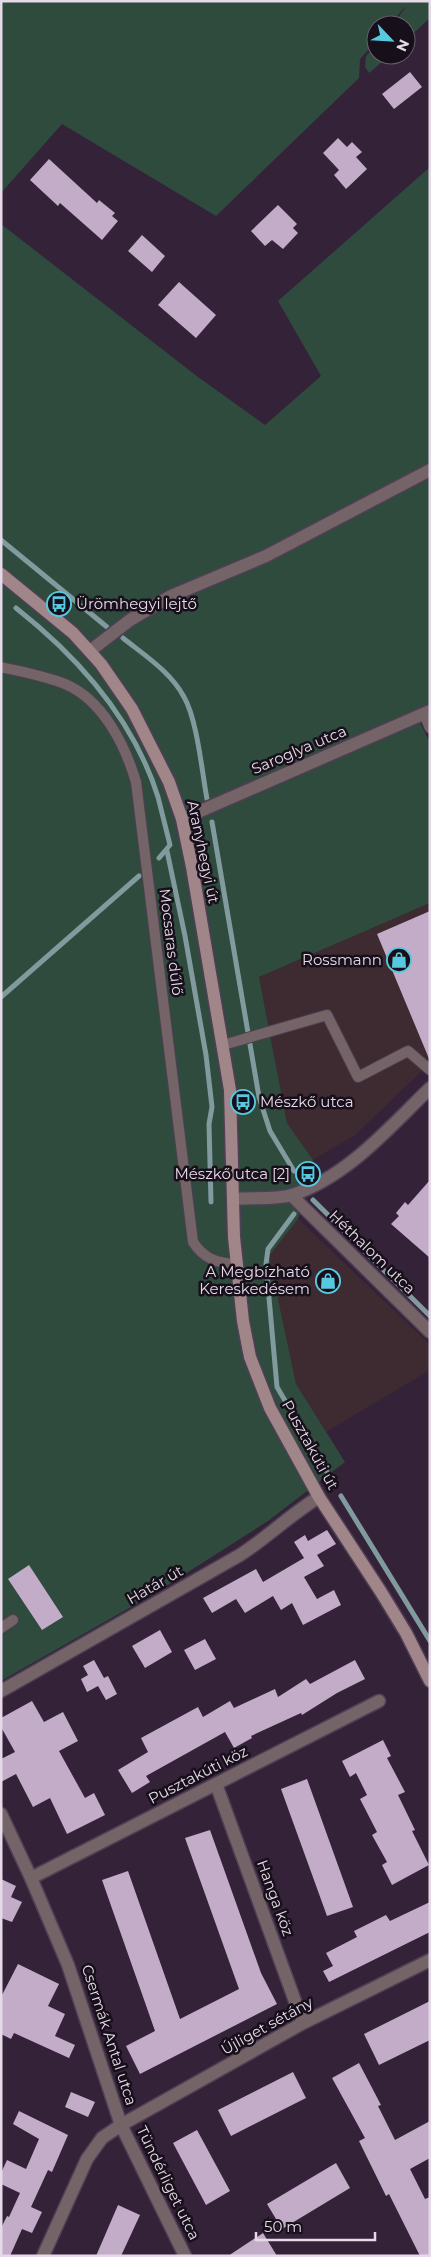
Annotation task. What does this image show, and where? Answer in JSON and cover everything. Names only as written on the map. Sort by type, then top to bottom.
[{"type":"street","points":[[90,651],[130,620],[171,596],[266,556],[430,470]]},
{"type":"street","name":"Aranyhegyi út","points":[[1,574],[54,616],[90,651],[122,692],[136,715],[169,782],[182,819],[223,1045],[230,1090],[234,1199]]},
{"type":"street","name":"Saroglya utca","points":[[182,819],[427,713]]},
{"type":"street","points":[[234,1199],[291,1195],[332,1175],[356,1159],[430,1088]]},
{"type":"street","name":"Héthalom utca","points":[[291,1195],[430,1332]]},
{"type":"street","name":"Pusztakúti út","points":[[234,1199],[237,1264],[247,1339],[259,1382],[270,1408],[319,1497],[386,1600],[430,1681]]},
{"type":"street","name":"Határ út","points":[[1,1691],[240,1555],[267,1538],[292,1514],[319,1497]]},
{"type":"street","name":"Pusztakúti köz","points":[[31,1878],[379,1701]]},
{"type":"street","name":"Hanga köz","points":[[216,1784],[303,2024]]},
{"type":"street","name":"Csermák Antal utca","points":[[1,1814],[68,1965],[121,2125],[102,2138],[87,2159],[43,2256]]},
{"type":"street","name":"Újliget sétány","points":[[121,2125],[303,2024],[430,1960]]},
{"type":"street","name":"Tündérliget utca","points":[[121,2125],[185,2256]]},
{"type":"lane","name":"Mocsaras dűlő","points":[[1,667],[65,684],[78,691],[94,706],[110,726],[121,741],[129,760],[136,782],[193,1242],[208,1259],[216,1262],[237,1264]]},
{"type":"lane","points":[[427,713],[430,728]]},
{"type":"lane","points":[[223,1045],[327,1015],[358,1077],[408,1051],[430,1070]]},
{"type":"lane","points":[[1,1628],[13,1620]]},
{"type":"shaded area","points":[[430,903],[430,1063],[355,1135],[313,1160],[287,1123],[259,977]]},
{"type":"shaded area","points":[[298,1219],[430,1345],[430,1370],[326,1432],[296,1384],[269,1256]]},
{"type":"green space","points":[[1,1],[430,1],[430,18],[416,31],[416,15],[400,15],[407,5],[398,15],[366,15],[366,52],[360,59],[359,78],[216,216],[62,124],[1,193]]},
{"type":"green space","points":[[366,56],[366,65],[378,65],[369,73],[365,67]]},
{"type":"green space","points":[[430,167],[430,704],[415,712],[430,743],[430,903],[259,977],[287,1123],[313,1160],[298,1219],[269,1256],[296,1384],[345,1462],[268,1521],[152,1595],[1,1681],[1,224],[198,377],[265,425],[321,376],[278,301]]},
{"type":"building","points":[[410,72],[422,87],[394,109],[382,94]]},
{"type":"building","points":[[338,138],[347,147],[352,142],[362,152],[356,157],[367,169],[346,189],[334,175],[339,170],[323,153]]},
{"type":"building","points":[[49,159],[97,203],[99,200],[115,213],[112,216],[118,221],[102,240],[60,203],[58,206],[30,180]]},
{"type":"building","points":[[278,205],[297,224],[293,228],[298,233],[283,249],[272,240],[265,246],[251,231]]},
{"type":"building","points":[[142,235],[165,256],[152,272],[128,251]]},
{"type":"building","points":[[179,282],[216,315],[196,338],[158,305]]},
{"type":"building","points":[[430,911],[430,1061],[377,934]]},
{"type":"building","points":[[430,1180],[430,1258],[391,1224],[399,1216],[396,1213],[405,1202],[408,1205]]},
{"type":"building","points":[[327,1530],[336,1544],[317,1555],[324,1566],[304,1577],[317,1599],[334,1590],[341,1605],[303,1625],[292,1603],[281,1610],[273,1596],[245,1613],[236,1599],[212,1613],[203,1598],[256,1569],[263,1582],[304,1558],[294,1542],[305,1535],[308,1541]]},
{"type":"building","points":[[29,1565],[63,1617],[42,1630],[8,1579]]},
{"type":"building","points":[[160,1630],[172,1652],[145,1668],[132,1646]]},
{"type":"building","points":[[205,1639],[216,1659],[195,1670],[184,1650]]},
{"type":"building","points":[[94,1660],[104,1678],[108,1676],[117,1694],[106,1700],[98,1686],[87,1692],[81,1679],[88,1675],[83,1666]]},
{"type":"building","points":[[355,1660],[365,1679],[337,1693],[302,1715],[301,1713],[251,1736],[252,1738],[234,1748],[225,1732],[146,1776],[150,1782],[132,1793],[118,1770],[148,1752],[141,1738],[198,1707],[203,1717],[230,1701],[234,1708],[275,1689],[278,1697],[306,1679],[310,1684]]},
{"type":"building","points":[[32,1701],[44,1722],[63,1712],[78,1741],[59,1751],[85,1798],[94,1793],[105,1815],[67,1834],[50,1798],[33,1807],[16,1774],[1,1782],[1,1759],[15,1752],[1,1727],[1,1718]]},
{"type":"building","points":[[383,1740],[391,1756],[387,1758],[405,1792],[398,1795],[415,1830],[412,1831],[429,1865],[392,1885],[382,1865],[387,1862],[372,1835],[377,1832],[360,1799],[367,1795],[356,1773],[350,1777],[342,1761]]},
{"type":"building","points":[[307,1779],[353,1907],[327,1916],[281,1789]]},
{"type":"building","points":[[210,1830],[261,1973],[277,2004],[140,2074],[126,2046],[155,2031],[102,1880],[128,1871],[180,2019],[239,1989],[185,1838]]},
{"type":"building","points":[[1,1879],[16,1886],[11,1897],[22,1902],[12,1922],[1,1918]]},
{"type":"building","points":[[430,1902],[430,1932],[329,1982],[323,1971],[333,1966],[326,1953],[357,1937],[354,1931],[386,1915],[390,1921]]},
{"type":"building","points":[[18,1964],[59,1984],[48,2006],[65,2014],[55,2036],[75,2045],[69,2058],[14,2033],[11,2039],[1,2034],[1,1997]]},
{"type":"building","points":[[430,2001],[430,2040],[379,2065],[364,2034]]},
{"type":"building","points":[[359,2063],[381,2105],[378,2106],[395,2140],[430,2121],[430,2158],[410,2169],[425,2199],[430,2197],[430,2256],[420,2256],[389,2194],[386,2196],[359,2141],[365,2138],[332,2078]]},
{"type":"building","points":[[293,2072],[306,2098],[231,2136],[218,2110]]},
{"type":"building","points":[[71,2092],[95,2102],[88,2117],[65,2107]]},
{"type":"building","points":[[19,2111],[68,2135],[52,2172],[48,2170],[31,2207],[42,2212],[32,2233],[22,2229],[10,2256],[1,2256],[1,2228],[7,2216],[9,2217],[20,2193],[1,2184],[1,2173],[7,2160],[26,2169],[39,2139],[13,2124]]},
{"type":"building","points":[[197,2130],[230,2191],[206,2205],[173,2143]]},
{"type":"building","points":[[336,2163],[350,2188],[282,2229],[267,2204]]},
{"type":"building","points":[[118,2205],[140,2215],[121,2256],[96,2256]]},
{"type":"building","points":[[263,2233],[277,2256],[228,2256]]},
{"type":"waterway","points":[[1,540],[107,627]]},
{"type":"waterway","points":[[16,608],[61,647],[82,669],[119,716],[134,742],[148,769],[158,797],[170,845],[159,858]]},
{"type":"waterway","points":[[123,638],[165,672],[184,697],[196,732],[207,799]]},
{"type":"waterway","points":[[212,822],[259,1097],[270,1131],[294,1171]]},
{"type":"waterway","points":[[167,851],[185,936],[206,1055],[212,1107],[209,1124],[211,1202]]},
{"type":"waterway","points":[[1,997],[139,876]]},
{"type":"waterway","points":[[313,1200],[430,1316]]},
{"type":"waterway","points":[[294,1214],[268,1249],[266,1264],[277,1387],[327,1472]]},
{"type":"waterway","points":[[341,1496],[430,1641]]},
{"type":"place","name":"Ürömhegyi lejtő","points":[[59,604]]},
{"type":"place","name":"Rossmann","points":[[399,960]]},
{"type":"place","name":"Mészkő utca","points":[[243,1102]]},
{"type":"place","name":"Mészkő utca [2]","points":[[308,1174]]},
{"type":"place","name":"A Megbízható Kereskedésem","points":[[328,1281]]}]
